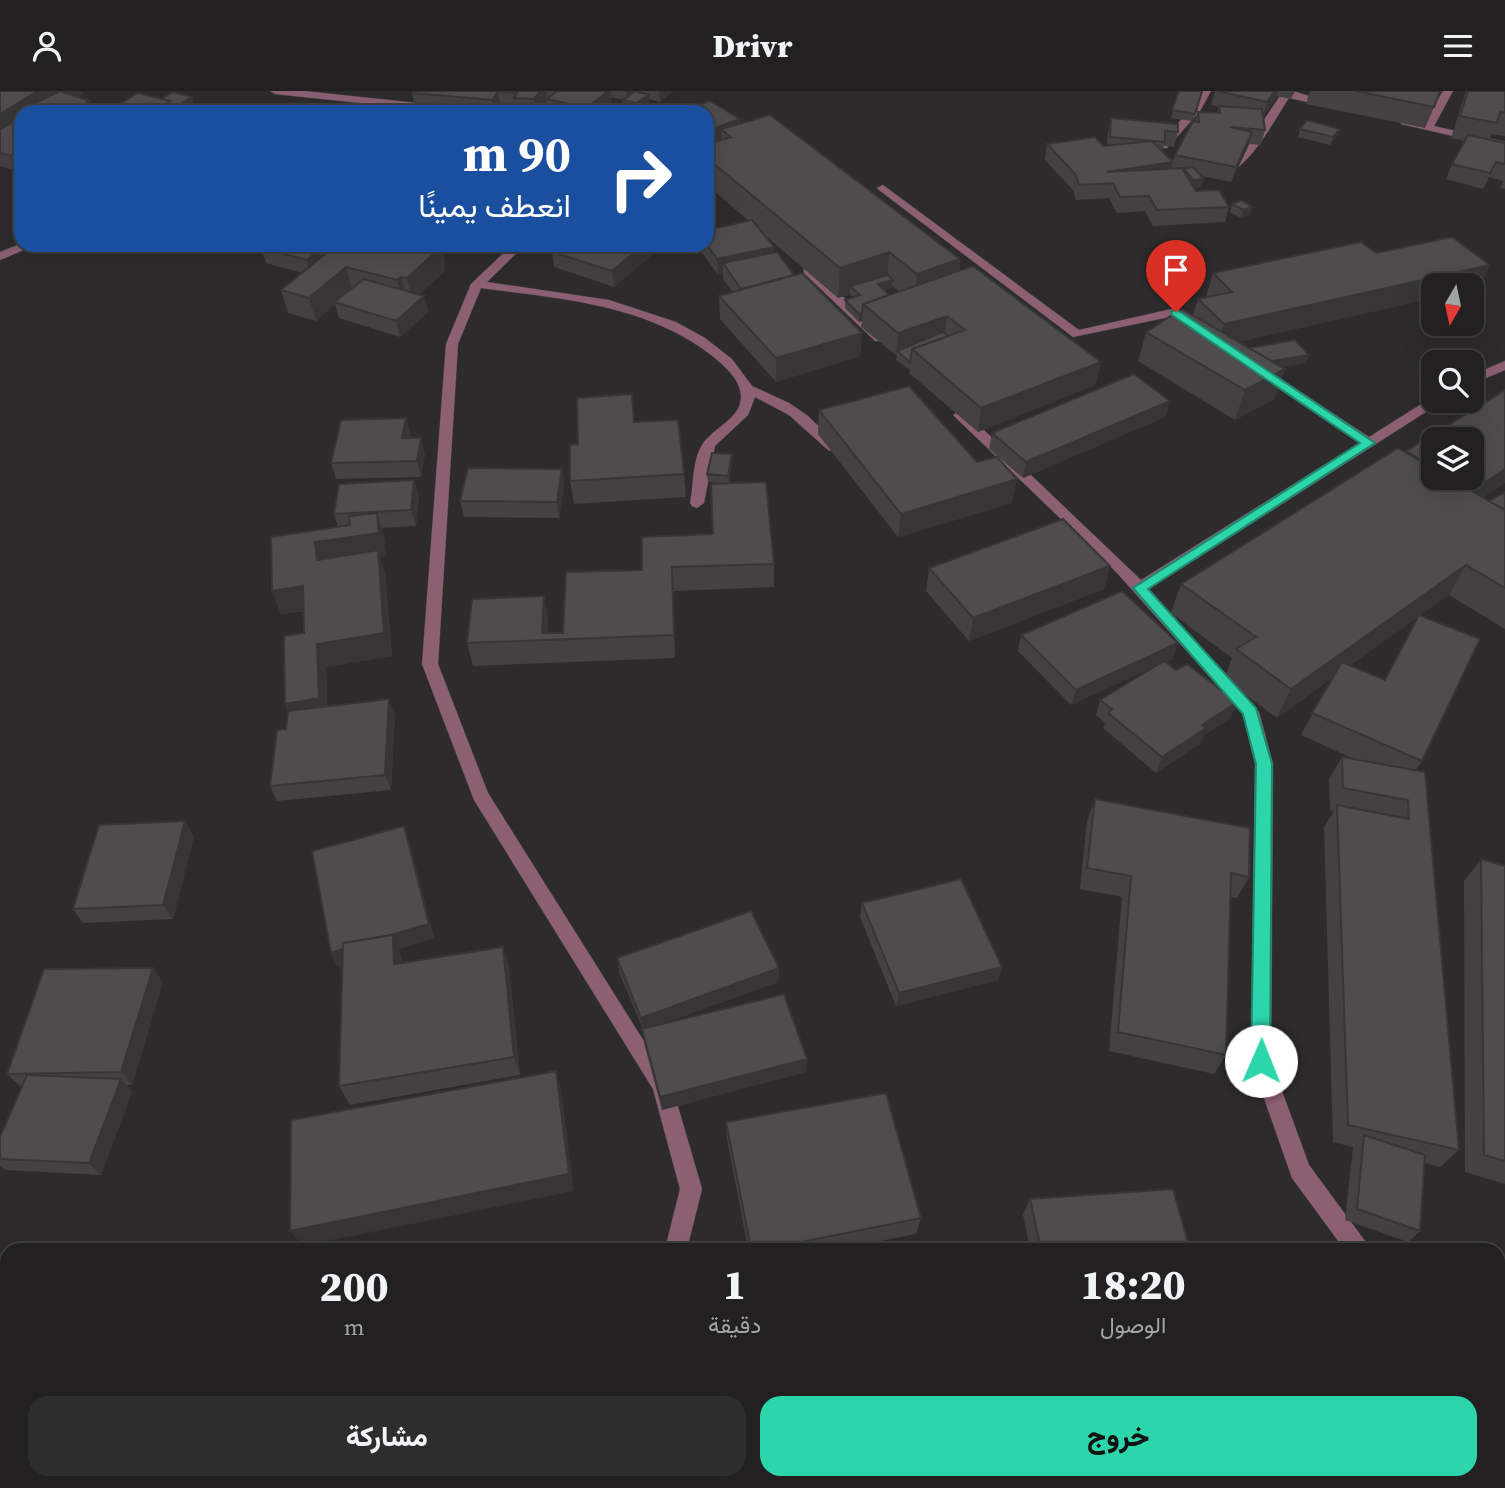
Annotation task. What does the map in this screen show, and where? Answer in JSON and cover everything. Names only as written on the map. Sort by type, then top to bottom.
[{"type":"street","points":[[275,91],[408,105]]},
{"type":"street","points":[[1161,158],[1161,148],[1196,109],[1206,91]]},
{"type":"street","points":[[1272,91],[1286,92],[1337,106]]},
{"type":"street","points":[[1428,127],[1448,91]]},
{"type":"street","points":[[1209,174],[1222,173],[1242,160],[1286,92]]},
{"type":"street","points":[[1389,118],[1505,145]]},
{"type":"street","points":[[883,188],[1077,334],[1176,312],[1210,335]]},
{"type":"street","points":[[511,252],[477,284],[452,344],[430,664],[480,795],[662,1086],[691,1189],[678,1243]]},
{"type":"street","points":[[799,262],[890,348]]},
{"type":"street","points":[[477,284],[591,299],[635,309],[672,325],[711,347],[737,372],[747,389],[748,401],[740,415],[708,445],[697,503]]},
{"type":"street","points":[[1244,359],[1368,443]]},
{"type":"street","points":[[1498,373],[1505,365]]},
{"type":"street","points":[[747,389],[781,403],[806,418],[840,454]]},
{"type":"street","points":[[951,406],[1140,588],[1251,712],[1264,764],[1261,1061],[1300,1171],[1353,1243]]},
{"type":"street","points":[[1140,588],[1421,410]]},
{"type":"building","points":[[0,91],[38,91],[14,105],[0,114]]},
{"type":"building","points":[[60,91],[90,101],[82,105],[31,105]]},
{"type":"building","points":[[498,91],[492,100],[412,93]]},
{"type":"building","points":[[498,91],[540,91],[534,99],[514,98],[517,93]]},
{"type":"building","points":[[557,91],[608,91],[591,105],[574,105],[547,99]]},
{"type":"building","points":[[635,91],[649,95],[636,103],[623,100]]},
{"type":"building","points":[[1179,91],[1202,91],[1195,114],[1172,110]]},
{"type":"building","points":[[1217,91],[1275,91],[1267,102]]},
{"type":"building","points":[[1356,91],[1440,91],[1434,107]]},
{"type":"building","points":[[1468,91],[1505,91],[1505,113],[1500,112],[1497,123],[1460,116]]},
{"type":"building","points":[[173,92],[192,97],[178,105],[171,105],[170,101],[161,99]]},
{"type":"building","points":[[138,93],[170,101],[164,105],[118,105]]},
{"type":"building","points":[[710,101],[740,119],[714,128],[714,105],[698,105]]},
{"type":"building","points":[[1219,106],[1262,109],[1265,130],[1230,127],[1252,132],[1236,167],[1175,155],[1193,121],[1199,122],[1198,112],[1220,113]]},
{"type":"building","points":[[770,115],[960,259],[917,274],[889,252],[840,268],[714,164],[714,142],[731,137],[721,129]]},
{"type":"building","points":[[1111,118],[1178,124],[1178,132],[1165,131],[1165,142],[1110,137]]},
{"type":"building","points":[[1307,120],[1340,129],[1333,137],[1300,129]]},
{"type":"building","points":[[14,122],[14,154],[10,156],[0,153],[0,129]]},
{"type":"building","points":[[1468,135],[1505,143],[1505,164],[1496,162],[1490,173],[1452,164]]},
{"type":"building","points":[[1095,137],[1103,146],[1152,141],[1173,162],[1107,172],[1182,168],[1196,191],[1219,190],[1229,207],[1157,210],[1149,196],[1120,197],[1113,183],[1079,185],[1076,175],[1047,144]]},
{"type":"building","points":[[1193,167],[1204,179],[1193,180],[1183,168]]},
{"type":"building","points":[[1242,200],[1252,207],[1243,210],[1232,204]]},
{"type":"building","points":[[752,220],[774,247],[717,259],[712,252],[714,228]]},
{"type":"building","points":[[1452,237],[1490,265],[1454,273],[1421,273],[1421,280],[1224,324],[1198,299],[1232,292],[1213,273],[1361,242],[1376,253]]},
{"type":"building","points":[[276,252],[317,252],[307,260]]},
{"type":"building","points":[[327,252],[436,252],[407,278],[401,277],[397,280],[346,267],[309,298],[281,290]]},
{"type":"building","points":[[552,252],[635,252],[612,271]]},
{"type":"building","points":[[777,252],[794,275],[741,289],[723,263]]},
{"type":"building","points":[[973,266],[1101,362],[981,408],[912,349],[965,330],[947,316],[898,333],[863,304]]},
{"type":"building","points":[[802,273],[862,333],[776,358],[719,296]]},
{"type":"building","points":[[888,275],[893,280],[878,284],[889,295],[863,304],[862,313],[859,314],[845,300],[860,295],[850,286]]},
{"type":"building","points":[[364,279],[424,296],[396,321],[334,302]]},
{"type":"building","points":[[1182,309],[1285,369],[1245,390],[1146,332]]},
{"type":"building","points":[[943,332],[948,336],[912,349],[910,362],[897,351]]},
{"type":"building","points":[[1295,340],[1309,355],[1272,361],[1249,348]]},
{"type":"building","points":[[1134,374],[1170,401],[1026,462],[992,433]]},
{"type":"building","points":[[909,386],[977,462],[997,457],[1017,479],[901,514],[819,410]]},
{"type":"building","points":[[1505,390],[1505,469],[1484,483],[1484,427],[1445,427],[1468,413],[1484,413],[1484,403]]},
{"type":"building","points":[[632,394],[634,422],[678,420],[684,474],[570,481],[570,445],[578,444],[577,398]]},
{"type":"building","points":[[406,418],[402,438],[421,438],[417,461],[331,463],[341,420]]},
{"type":"building","points":[[1421,442],[1421,460],[1406,451]]},
{"type":"building","points":[[1398,448],[1421,461],[1421,490],[1470,490],[1505,510],[1505,588],[1466,565],[1291,689],[1236,649],[1256,637],[1181,584]]},
{"type":"building","points":[[712,453],[732,454],[728,476],[707,474]]},
{"type":"building","points":[[468,468],[562,469],[557,502],[460,501]]},
{"type":"building","points":[[414,480],[411,510],[334,514],[339,484]]},
{"type":"building","points":[[766,482],[774,564],[672,567],[674,635],[467,643],[472,599],[544,596],[542,633],[563,633],[566,572],[642,570],[642,537],[713,534],[711,484]]},
{"type":"building","points":[[1505,492],[1505,510],[1489,501]]},
{"type":"building","points":[[377,513],[379,533],[315,542],[317,560],[378,550],[384,633],[317,644],[319,698],[285,704],[284,636],[304,633],[303,586],[272,591],[271,537],[350,525],[349,516]]},
{"type":"building","points":[[1063,519],[1110,566],[973,618],[929,568]]},
{"type":"building","points":[[1122,591],[1178,643],[1076,690],[1021,635]]},
{"type":"building","points":[[1419,615],[1480,639],[1422,761],[1312,713],[1342,662],[1385,680]]},
{"type":"building","points":[[1164,661],[1176,670],[1187,664],[1237,702],[1202,725],[1206,728],[1162,757],[1108,713],[1112,709],[1100,700]]},
{"type":"building","points":[[389,699],[385,775],[270,786],[277,730],[286,729],[288,711]]},
{"type":"building","points":[[1342,757],[1425,772],[1459,1150],[1348,1125],[1337,805],[1409,819],[1408,800],[1343,788]]},
{"type":"building","points":[[1095,799],[1250,828],[1249,877],[1231,873],[1226,1055],[1118,1032],[1131,876],[1087,868]]},
{"type":"building","points":[[185,821],[163,905],[73,909],[99,825]]},
{"type":"building","points":[[404,826],[429,924],[387,936],[343,943],[343,949],[331,953],[312,851]]},
{"type":"building","points":[[1481,859],[1505,866],[1505,1161],[1484,1155]]},
{"type":"building","points":[[961,879],[1002,967],[899,993],[862,903]]},
{"type":"building","points":[[751,911],[779,968],[641,1018],[617,958]]},
{"type":"building","points":[[393,935],[394,964],[503,947],[514,1057],[339,1086],[343,943]]},
{"type":"building","points":[[153,968],[121,1072],[7,1074],[44,969]]},
{"type":"building","points":[[784,994],[807,1059],[660,1097],[642,1029]]},
{"type":"building","points":[[556,1071],[569,1174],[290,1231],[291,1120]]},
{"type":"building","points":[[27,1075],[121,1079],[89,1163],[0,1159],[0,1137]]},
{"type":"building","points":[[886,1093],[921,1218],[796,1243],[750,1243],[726,1122]]},
{"type":"building","points":[[1364,1135],[1425,1155],[1420,1231],[1357,1209]]},
{"type":"building","points":[[1173,1189],[1188,1243],[1039,1243],[1030,1199]]},
{"type":"route","points":[[1176,312],[1368,443],[1140,588],[1251,712],[1264,764],[1261,1061]]}]
